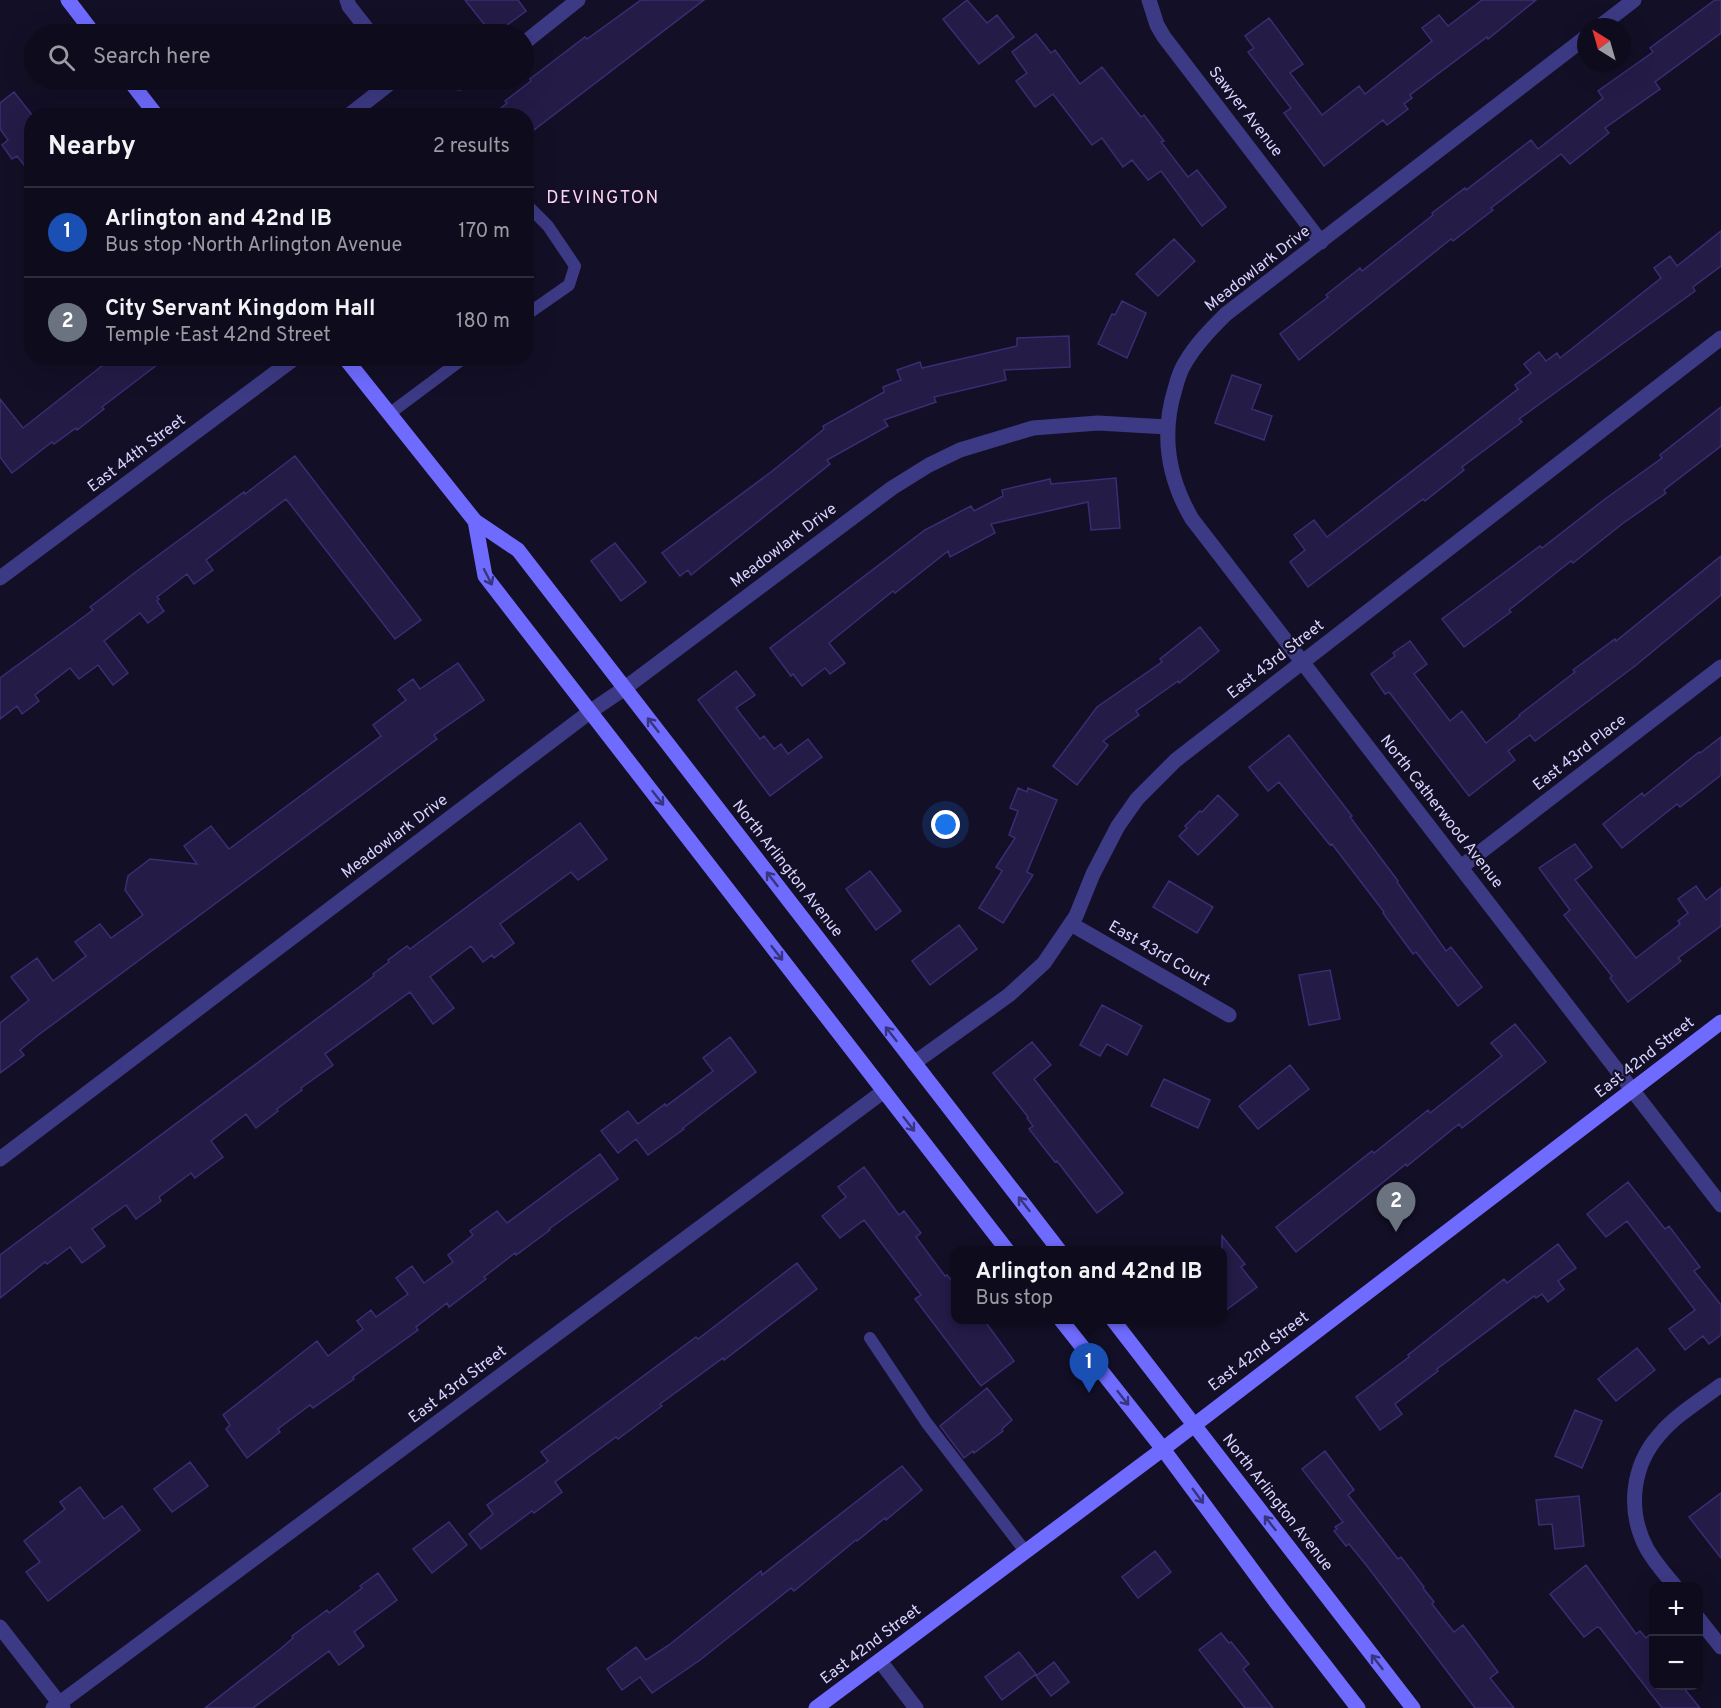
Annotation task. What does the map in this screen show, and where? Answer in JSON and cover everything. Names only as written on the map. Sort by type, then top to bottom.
[{"type":"main road","points":[[68,0],[86,24]]},
{"type":"main road","points":[[137,90],[151,108]]},
{"type":"main road","name":"North Arlington Avenue","points":[[351,366],[475,521],[518,550],[1055,1246]]},
{"type":"main road","name":"North Arlington Avenue","points":[[475,521],[485,576],[1003,1246]]},
{"type":"main road","name":"East 42nd Street","points":[[816,1708],[1163,1449],[1721,1022]]},
{"type":"main road","points":[[1064,1324],[1163,1449],[1358,1708]]},
{"type":"main road","name":"North Arlington Avenue","points":[[1116,1324],[1413,1708]]},
{"type":"street","points":[[347,0],[363,24]]},
{"type":"street","points":[[534,35],[578,0]]},
{"type":"street","name":"Sawyer Avenue","points":[[1149,0],[1157,25],[1164,37],[1321,242]]},
{"type":"street","points":[[1611,18],[1634,0]]},
{"type":"street","name":"Meadowlark Drive","points":[[0,1159],[591,711],[892,488],[929,465],[960,450],[1033,428],[1098,423],[1167,427],[1170,406],[1180,373],[1203,337],[1226,314],[1577,44]]},
{"type":"street","points":[[358,108],[381,90]]},
{"type":"street","name":"East 43rd Street","points":[[914,1063],[1009,995],[1038,970],[1056,948],[1082,905],[1107,845],[1137,799],[1176,760],[1721,338]]},
{"type":"street","name":"East 44th Street","points":[[0,578],[284,366]]},
{"type":"street","name":"North Catherwood Avenue","points":[[1167,427],[1167,448],[1172,470],[1187,510],[1721,1205]]},
{"type":"street","name":"East 43rd Place","points":[[1461,867],[1721,667]]},
{"type":"street","name":"East 43rd Court","points":[[1071,924],[1229,1015]]},
{"type":"street","name":"East 43rd Street","points":[[58,1707],[884,1091]]},
{"type":"street","points":[[1671,1582],[1651,1556],[1639,1531],[1634,1490],[1641,1464],[1649,1447],[1660,1433],[1721,1385]]},
{"type":"street","points":[[1703,1624],[1721,1647]]},
{"type":"street","points":[[0,1627],[58,1707]]},
{"type":"street","points":[[879,1661],[916,1708]]},
{"type":"lane","points":[[534,211],[548,226],[575,266],[569,285],[534,309]]},
{"type":"lane","points":[[389,414],[453,366]]},
{"type":"lane","points":[[870,1338],[926,1422],[1025,1551]]},
{"type":"building","points":[[465,0],[518,0],[526,11],[508,24],[484,24]]},
{"type":"building","points":[[641,0],[704,0],[534,130],[534,108],[501,108],[507,103],[505,101],[519,90],[534,90],[534,76],[585,37],[587,39]]},
{"type":"building","points":[[967,0],[987,23],[997,15],[1014,37],[979,64],[943,19]]},
{"type":"building","points":[[1482,0],[1536,0],[1488,39],[1487,37],[1410,95],[1412,98],[1404,104],[1408,109],[1387,125],[1383,120],[1324,166],[1284,113],[1291,108],[1248,52],[1254,48],[1245,36],[1269,18],[1303,64],[1290,73],[1322,115],[1359,86],[1365,94],[1432,41],[1422,28],[1439,15],[1448,26]]},
{"type":"building","points":[[1715,0],[1721,0],[1721,33],[1655,82],[1660,89],[1605,128],[1609,133],[1570,164],[1561,154],[1491,208],[1493,210],[1453,241],[1451,239],[1299,360],[1280,334],[1328,297],[1326,295],[1360,268],[1362,271],[1433,215],[1432,213],[1531,140],[1538,149],[1603,98],[1598,91],[1625,72],[1631,72],[1631,68],[1653,52],[1650,48]]},
{"type":"building","points":[[1036,34],[1051,53],[1055,50],[1080,84],[1102,67],[1141,117],[1144,115],[1188,177],[1197,170],[1226,207],[1202,226],[1161,171],[1148,180],[1132,160],[1123,167],[1102,138],[1092,145],[1053,94],[1035,107],[1016,81],[1027,73],[1012,52]]},
{"type":"building","points":[[14,92],[27,108],[24,108],[24,165],[17,156],[12,159],[2,145],[8,140],[0,129],[0,103]]},
{"type":"building","points":[[1721,231],[1721,266],[1693,287],[1695,291],[1519,419],[1522,422],[1462,467],[1464,470],[1308,587],[1290,562],[1305,550],[1294,535],[1314,520],[1327,537],[1518,389],[1515,385],[1531,373],[1524,364],[1539,352],[1546,361],[1557,353],[1560,358],[1661,278],[1654,268],[1670,256],[1677,266]]},
{"type":"building","points":[[1174,239],[1195,261],[1158,296],[1136,274]]},
{"type":"building","points":[[1122,301],[1146,313],[1127,358],[1098,344],[1112,314],[1115,315]]},
{"type":"building","points":[[1069,336],[1070,367],[1004,370],[1006,380],[934,397],[936,402],[884,420],[888,426],[827,460],[830,464],[691,575],[688,570],[680,576],[662,553],[771,472],[824,429],[823,426],[884,392],[883,387],[901,380],[897,370],[920,362],[922,368],[1017,346],[1017,338]]},
{"type":"building","points":[[102,366],[156,366],[102,407],[104,409],[77,430],[76,428],[54,444],[52,442],[12,473],[0,457],[0,399],[23,428]]},
{"type":"building","points":[[1232,375],[1261,385],[1252,409],[1272,416],[1264,440],[1215,423]]},
{"type":"building","points":[[1721,407],[1721,446],[1664,490],[1666,493],[1573,563],[1571,561],[1509,610],[1511,612],[1464,647],[1442,619],[1662,458],[1660,455]]},
{"type":"building","points":[[295,456],[421,620],[395,639],[286,499],[206,560],[213,570],[194,584],[187,574],[157,597],[164,611],[148,623],[140,613],[104,641],[128,673],[113,685],[98,665],[79,679],[70,668],[35,695],[39,701],[22,714],[17,706],[0,719],[0,678],[93,610],[90,607],[137,571]]},
{"type":"building","points":[[1116,478],[1120,528],[1091,530],[1088,502],[991,524],[995,533],[950,557],[948,551],[895,593],[893,591],[829,643],[845,663],[830,674],[825,668],[802,686],[793,674],[791,676],[770,648],[925,530],[971,506],[974,511],[1003,496],[1002,490],[1050,479],[1051,484]]},
{"type":"building","points":[[615,543],[646,582],[621,601],[591,561]]},
{"type":"building","points":[[1721,556],[1721,595],[1635,666],[1535,741],[1530,735],[1508,751],[1515,760],[1469,796],[1389,692],[1385,694],[1371,674],[1395,656],[1393,653],[1410,641],[1427,664],[1414,674],[1450,721],[1462,711],[1486,743],[1575,672],[1573,670],[1615,639],[1616,641]]},
{"type":"building","points":[[1200,627],[1219,651],[1179,683],[1178,681],[1136,711],[1139,715],[1103,741],[1108,745],[1077,785],[1053,766],[1097,707],[1162,662],[1160,659]]},
{"type":"building","points":[[458,663],[484,700],[434,735],[437,739],[37,1036],[20,1050],[24,1055],[0,1073],[0,1023],[29,1000],[11,977],[37,958],[53,981],[86,956],[75,942],[100,924],[111,938],[143,915],[125,890],[128,876],[150,859],[197,864],[184,846],[211,826],[229,849],[381,736],[373,725],[406,700],[398,690],[413,679],[420,689]]},
{"type":"building","points":[[736,671],[755,695],[736,708],[760,739],[764,736],[774,749],[781,744],[788,754],[808,739],[822,757],[770,796],[698,700]]},
{"type":"building","points":[[1289,735],[1352,816],[1350,817],[1446,951],[1451,947],[1482,987],[1458,1006],[1416,952],[1413,954],[1332,844],[1330,845],[1279,782],[1268,791],[1249,767]]},
{"type":"building","points":[[1721,737],[1721,775],[1680,807],[1677,804],[1622,848],[1603,824],[1642,793],[1644,796]]},
{"type":"building","points":[[1018,788],[1027,792],[1028,788],[1057,800],[1027,872],[1033,875],[1003,923],[979,908],[1002,871],[996,867],[1015,838],[1009,835],[1018,811],[1010,808]]},
{"type":"building","points":[[1218,795],[1238,815],[1198,855],[1179,836],[1187,828],[1185,826]]},
{"type":"building","points":[[580,823],[607,859],[578,880],[571,872],[500,924],[514,943],[494,958],[492,955],[483,962],[471,946],[430,977],[454,1008],[433,1024],[410,992],[325,1054],[333,1065],[301,1088],[302,1090],[256,1128],[246,1114],[211,1141],[223,1157],[195,1178],[191,1173],[159,1197],[161,1201],[136,1219],[126,1205],[92,1229],[105,1246],[82,1263],[70,1247],[47,1264],[45,1262],[0,1298],[0,1255],[374,976],[373,974],[389,962],[388,960],[407,946],[410,949]]},
{"type":"building","points":[[1575,844],[1592,867],[1575,880],[1636,958],[1680,924],[1678,921],[1688,913],[1678,899],[1696,886],[1706,900],[1721,888],[1721,926],[1678,958],[1681,961],[1628,1002],[1610,978],[1612,976],[1564,915],[1570,910],[1539,868]]},
{"type":"building","points":[[870,871],[901,911],[876,930],[846,889]]},
{"type":"building","points":[[1169,881],[1213,907],[1197,933],[1153,907]]},
{"type":"building","points":[[959,925],[977,949],[930,985],[912,961]]},
{"type":"building","points":[[1330,970],[1340,1019],[1309,1025],[1299,975]]},
{"type":"building","points":[[1102,1005],[1142,1026],[1127,1055],[1107,1044],[1100,1056],[1080,1045]]},
{"type":"building","points":[[1515,1024],[1546,1062],[1462,1128],[1459,1124],[1407,1166],[1406,1164],[1296,1252],[1276,1227],[1372,1151],[1374,1153],[1428,1110],[1430,1113],[1502,1056],[1491,1043]]},
{"type":"building","points":[[730,1037],[756,1072],[648,1155],[636,1139],[618,1153],[601,1131],[628,1111],[638,1124],[665,1104],[666,1106],[713,1071],[703,1058]]},
{"type":"building","points":[[1032,1042],[1051,1065],[1034,1079],[1123,1193],[1097,1213],[1029,1129],[1033,1126],[1028,1117],[993,1073]]},
{"type":"building","points":[[1290,1065],[1309,1089],[1258,1129],[1239,1106]]},
{"type":"building","points":[[1164,1079],[1210,1100],[1198,1128],[1151,1106]]},
{"type":"building","points":[[600,1154],[618,1179],[516,1255],[515,1253],[449,1307],[447,1303],[416,1327],[418,1330],[353,1377],[354,1379],[313,1408],[310,1405],[278,1429],[280,1432],[247,1458],[226,1429],[230,1425],[223,1415],[317,1341],[328,1356],[363,1329],[357,1321],[371,1310],[376,1317],[408,1294],[396,1278],[412,1266],[424,1283],[453,1262],[448,1255],[473,1235],[470,1231],[497,1211],[507,1223]]},
{"type":"building","points":[[864,1167],[899,1215],[904,1211],[921,1233],[916,1237],[945,1276],[947,1275],[951,1280],[951,1324],[987,1324],[1014,1361],[981,1386],[915,1299],[921,1295],[864,1220],[840,1238],[822,1216],[846,1197],[838,1187]]},
{"type":"building","points":[[1628,1182],[1665,1229],[1669,1226],[1700,1267],[1694,1271],[1721,1305],[1721,1335],[1709,1344],[1703,1336],[1685,1350],[1669,1329],[1695,1310],[1627,1221],[1606,1237],[1587,1214]]},
{"type":"building","points":[[1222,1236],[1245,1264],[1241,1267],[1257,1287],[1227,1309],[1227,1246],[1222,1246]]},
{"type":"building","points":[[1558,1244],[1576,1268],[1558,1281],[1564,1289],[1548,1302],[1542,1294],[1536,1298],[1534,1296],[1437,1369],[1438,1371],[1395,1404],[1402,1414],[1380,1430],[1356,1397],[1504,1279],[1507,1283]]},
{"type":"building","points":[[797,1263],[817,1289],[724,1360],[723,1358],[660,1404],[662,1406],[618,1439],[616,1437],[555,1482],[562,1492],[481,1549],[469,1534],[493,1514],[487,1505],[548,1461],[541,1452],[696,1337],[698,1339]]},
{"type":"building","points":[[1637,1348],[1655,1370],[1616,1401],[1598,1379]]},
{"type":"building","points":[[987,1388],[1012,1420],[1002,1429],[1003,1431],[964,1458],[940,1426]]},
{"type":"building","points":[[1575,1410],[1602,1421],[1582,1468],[1555,1456]]},
{"type":"building","points":[[1325,1451],[1354,1490],[1348,1495],[1398,1559],[1401,1557],[1434,1602],[1432,1604],[1454,1632],[1463,1625],[1498,1672],[1490,1678],[1514,1708],[1475,1708],[1367,1566],[1349,1544],[1346,1546],[1334,1531],[1337,1529],[1335,1527],[1343,1522],[1302,1469]]},
{"type":"building","points":[[190,1462],[208,1486],[172,1512],[154,1489]]},
{"type":"building","points":[[902,1466],[922,1490],[886,1520],[885,1518],[856,1540],[794,1591],[791,1588],[700,1660],[652,1693],[640,1677],[622,1690],[607,1669],[636,1647],[646,1660],[669,1645],[761,1571],[762,1575]]},
{"type":"building","points":[[80,1487],[104,1519],[122,1506],[140,1530],[48,1601],[26,1572],[40,1562],[24,1541],[65,1509],[60,1502]]},
{"type":"building","points":[[1721,1493],[1721,1558],[1689,1517]]},
{"type":"building","points":[[1579,1496],[1584,1546],[1555,1549],[1552,1524],[1539,1525],[1536,1500]]},
{"type":"building","points":[[449,1522],[467,1545],[432,1573],[413,1549]]},
{"type":"building","points":[[1155,1551],[1171,1572],[1138,1598],[1122,1577]]},
{"type":"building","points":[[1586,1565],[1636,1634],[1640,1631],[1646,1638],[1649,1635],[1649,1690],[1685,1690],[1700,1708],[1662,1708],[1600,1628],[1597,1627],[1584,1637],[1550,1594]]},
{"type":"building","points":[[378,1573],[397,1600],[354,1632],[364,1646],[339,1665],[329,1651],[253,1708],[205,1708],[279,1650],[293,1638],[292,1636],[327,1610],[329,1613]]},
{"type":"building","points":[[1221,1633],[1249,1664],[1243,1669],[1273,1708],[1245,1708],[1199,1650]]},
{"type":"building","points":[[1019,1652],[1036,1674],[1002,1700],[985,1677]]},
{"type":"building","points":[[1054,1662],[1069,1682],[1051,1696],[1036,1676]]},
{"type":"place","name":"City Servant Kingdom Hall","points":[[1396,1232]]},
{"type":"place","name":"Arlington and 42nd IB","points":[[1089,1393]]},
{"type":"district","name":"DEVINGTON","points":[[603,198]]}]
